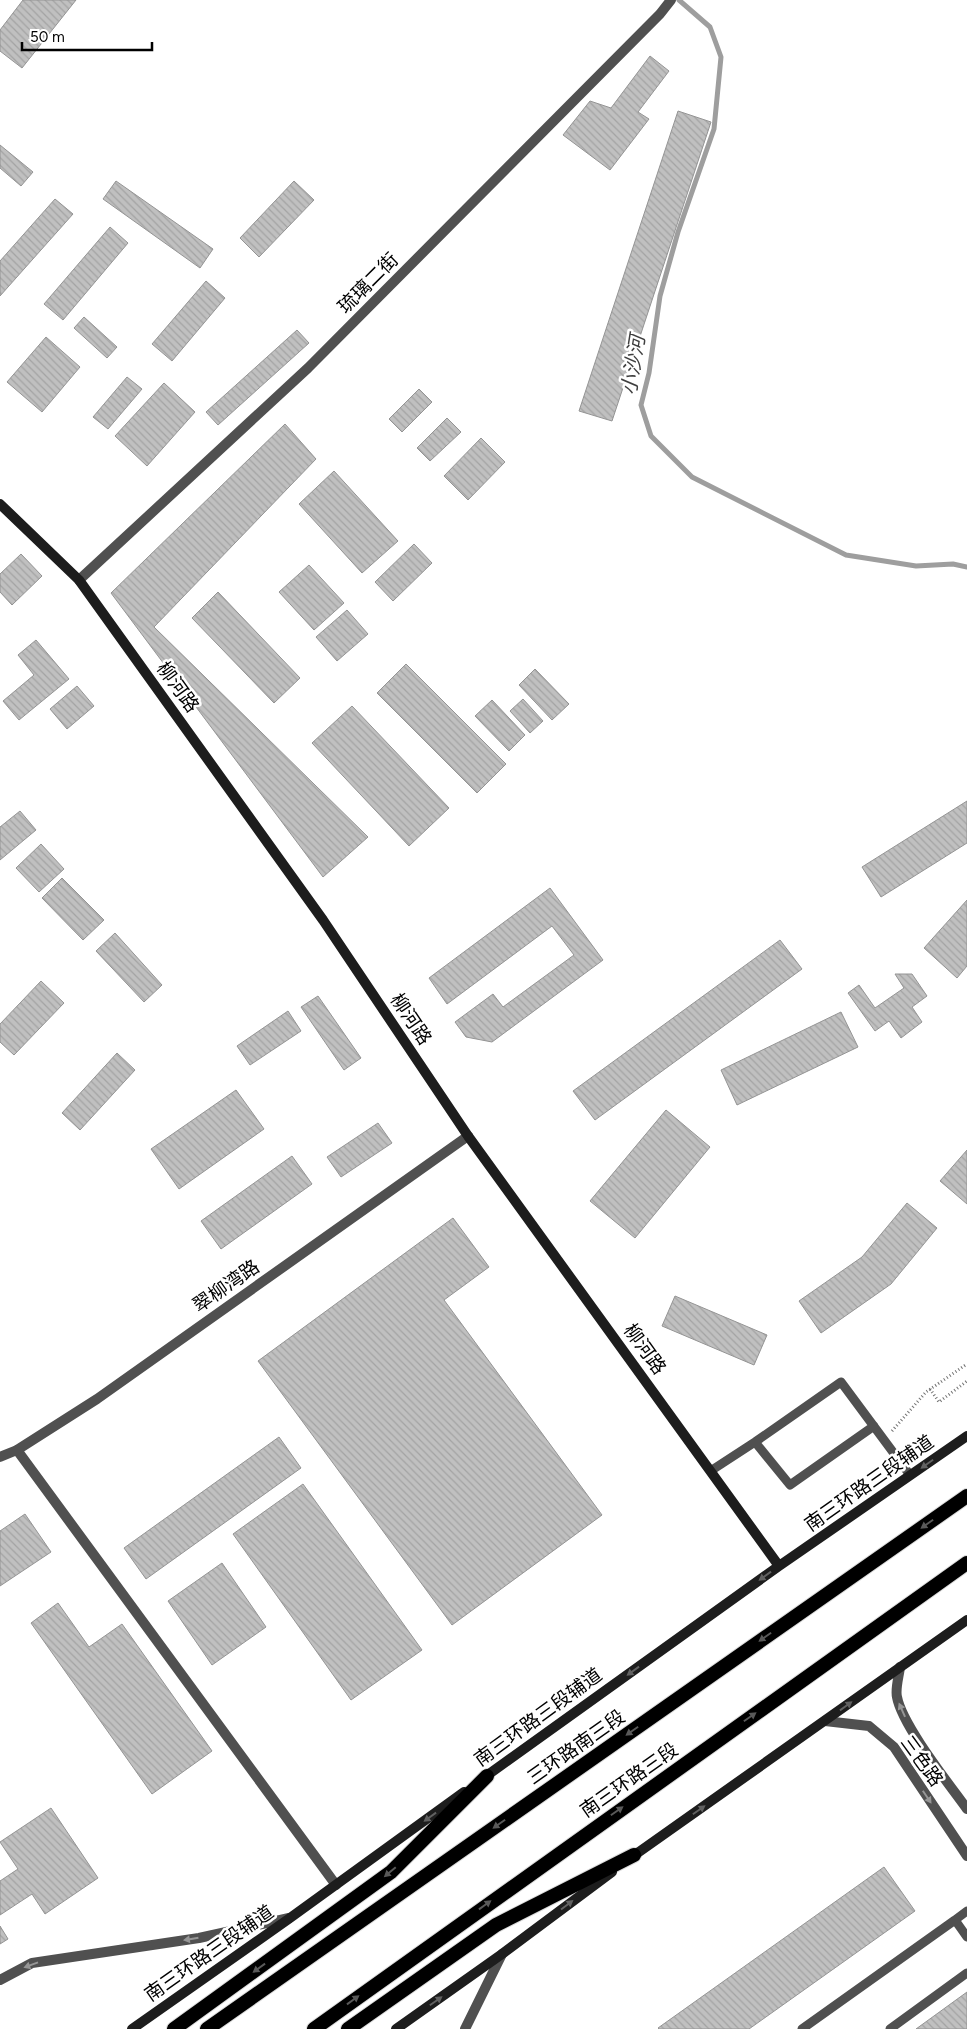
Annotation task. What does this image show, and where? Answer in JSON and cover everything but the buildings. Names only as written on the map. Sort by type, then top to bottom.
[{"type":"highway","name":"三环路南三段","points":[[207,2029],[967,1496]]},
{"type":"highway","name":"南三环路三段","points":[[314,2029],[967,1563]]},
{"type":"highway","points":[[174,2029],[391,1872],[487,1776]]},
{"type":"highway","points":[[348,2029],[496,1925],[634,1855]]},
{"type":"main road","name":"柳河路","points":[[0,504],[79,580],[323,920],[468,1136],[712,1470],[779,1566]]},
{"type":"main road","name":"南三环路三段辅道","points":[[132,2029],[290,1918],[779,1566],[967,1436]]},
{"type":"main road","points":[[396,2029],[502,1954],[634,1855],[967,1620]]},
{"type":"street","name":"琉璃二街","points":[[79,580],[308,368],[660,14],[671,0]]},
{"type":"street","name":"翠柳湾路","points":[[0,1458],[17,1450],[96,1399],[468,1136]]},
{"type":"street","points":[[17,1450],[336,1885]]},
{"type":"street","name":"三色路","points":[[900,1667],[896,1697],[903,1714],[967,1809]]},
{"type":"street","name":"三色路","points":[[826,1721],[869,1726],[894,1747],[967,1856]]},
{"type":"street","points":[[0,1980],[32,1963],[199,1938],[290,1918]]},
{"type":"street","points":[[465,2029],[502,1954]]},
{"type":"lane","points":[[712,1470],[841,1382],[910,1475]]},
{"type":"lane","points":[[755,1442],[790,1485],[874,1426]]},
{"type":"lane","points":[[802,2029],[967,1911]]},
{"type":"lane","points":[[955,1920],[967,1937]]},
{"type":"lane","points":[[890,2029],[967,1973]]},
{"type":"path","points":[[885,1440],[930,1388],[967,1364]]},
{"type":"path","points":[[930,1388],[939,1402],[967,1381]]},
{"type":"waterway","name":"小沙河","points":[[679,0],[710,27],[721,57],[714,129],[678,232],[660,296],[649,373],[641,405],[651,436],[692,477],[846,555],[916,566],[953,564],[967,567]]}]
